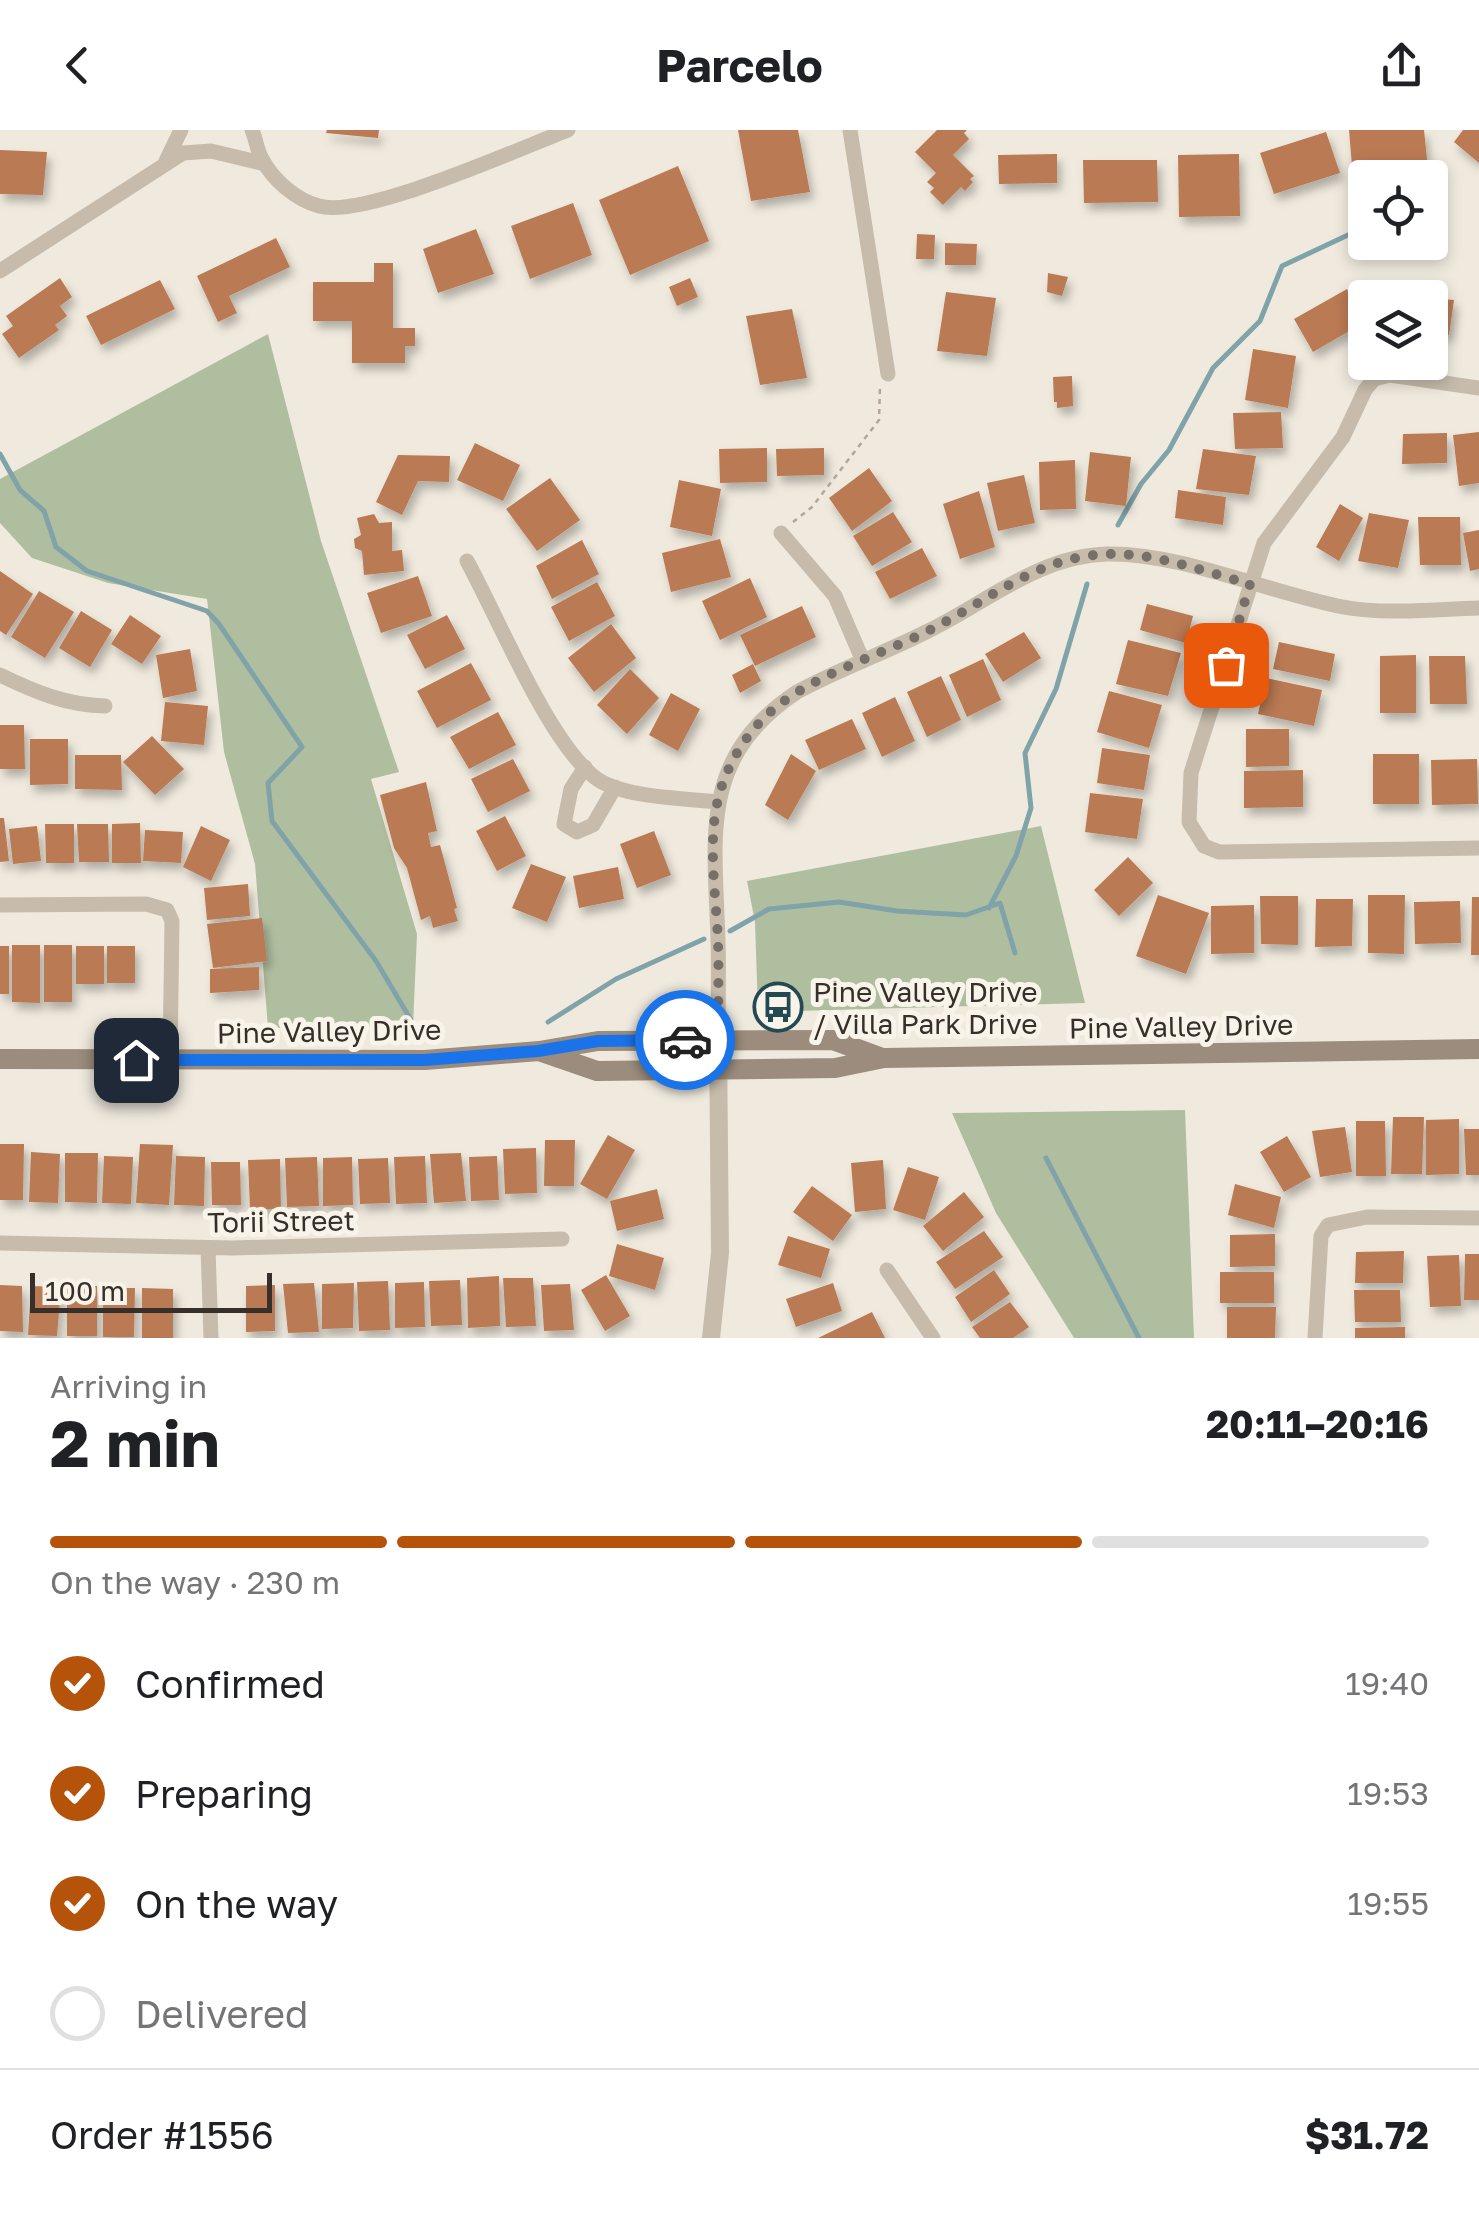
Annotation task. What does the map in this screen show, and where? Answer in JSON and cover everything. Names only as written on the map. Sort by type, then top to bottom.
[{"type":"main road","name":"Pine Valley Drive","points":[[0,1060],[425,1060],[538,1051],[598,1041],[718,1040],[833,1040],[884,1058]]},
{"type":"main road","name":"Pine Valley Drive","points":[[538,1051],[597,1071],[835,1068],[884,1058],[1479,1049]]},
{"type":"street","points":[[164,164],[181,130]]},
{"type":"street","points":[[252,130],[259,155],[287,190],[316,206],[333,209],[381,201],[568,130]]},
{"type":"street","points":[[850,130],[888,374]]},
{"type":"street","points":[[0,270],[183,153],[210,151],[265,164]]},
{"type":"street","points":[[1479,388],[1390,374],[1374,379],[1364,390],[1335,450],[1264,543],[1191,773],[1189,822],[1204,846],[1219,852],[1479,848]]},
{"type":"street","points":[[781,533],[836,596],[863,661]]},
{"type":"street","points":[[710,1338],[720,1254],[714,866],[718,802],[732,764],[763,719],[797,692],[930,630],[1030,574],[1088,556],[1142,556],[1356,609],[1479,608]]},
{"type":"street","points":[[468,562],[551,723],[585,767],[616,788],[718,802]]},
{"type":"street","points":[[0,675],[76,705],[105,706]]},
{"type":"street","points":[[585,767],[571,789],[564,824],[577,832],[593,825],[616,788]]},
{"type":"street","points":[[0,905],[146,904],[167,910],[172,921],[170,1060]]},
{"type":"street","points":[[1314,1338],[1321,1236],[1328,1225],[1367,1217],[1479,1218]]},
{"type":"street","name":"Torii Street","points":[[0,1243],[208,1248],[562,1239]]},
{"type":"street","points":[[208,1248],[210,1338]]},
{"type":"street","points":[[887,1270],[933,1338]]},
{"type":"path","points":[[781,533],[812,507],[879,420],[879,388],[888,374]]},
{"type":"green space","points":[[268,334],[321,541],[399,772],[371,779],[417,934],[413,1026],[268,1028],[255,864],[224,752],[207,599],[108,583],[32,558],[0,523],[0,479]]},
{"type":"green space","points":[[1041,826],[1085,1003],[758,1012],[755,922],[747,881]]},
{"type":"green space","points":[[1185,1110],[1194,1338],[1074,1338],[996,1213],[952,1113]]},
{"type":"building","points":[[379,130],[378,138],[326,133]]},
{"type":"building","points":[[738,130],[798,130],[810,192],[751,201]]},
{"type":"building","points":[[937,130],[967,130],[964,133],[969,139],[953,155],[974,176],[965,191],[961,187],[943,205],[930,192],[934,188],[927,182],[936,173],[915,152]]},
{"type":"building","points":[[1349,130],[1424,130],[1427,160],[1352,160]]},
{"type":"building","points":[[1463,130],[1479,130],[1479,163],[1454,142]]},
{"type":"building","points":[[1326,132],[1340,173],[1274,194],[1260,153]]},
{"type":"building","points":[[0,150],[47,152],[43,195],[0,194]]},
{"type":"building","points":[[1057,154],[1057,183],[999,184],[998,155]]},
{"type":"building","points":[[1239,154],[1240,216],[1179,217],[1178,155]]},
{"type":"building","points":[[1083,160],[1157,160],[1158,202],[1084,203]]},
{"type":"building","points":[[678,166],[709,241],[630,275],[599,200]]},
{"type":"building","points":[[573,203],[592,255],[530,279],[511,226]]},
{"type":"building","points":[[476,229],[494,274],[438,293],[423,249]]},
{"type":"building","points":[[917,234],[935,235],[934,259],[916,259]]},
{"type":"building","points":[[276,238],[290,267],[229,296],[237,313],[218,322],[197,276]]},
{"type":"building","points":[[945,243],[977,244],[976,265],[945,265]]},
{"type":"building","points":[[374,263],[393,263],[393,328],[415,328],[415,346],[405,346],[405,363],[352,363],[352,321],[313,321],[313,282],[374,282]]},
{"type":"building","points":[[1048,273],[1068,277],[1062,296],[1047,292]]},
{"type":"building","points":[[60,278],[72,297],[60,306],[67,316],[55,325],[59,330],[19,358],[2,334],[13,326],[6,316]]},
{"type":"building","points":[[690,278],[698,297],[677,306],[669,287]]},
{"type":"building","points":[[160,280],[175,309],[101,345],[86,316]]},
{"type":"building","points":[[1348,291],[1348,332],[1313,352],[1294,319]]},
{"type":"building","points":[[946,292],[996,298],[987,356],[937,351]]},
{"type":"building","points":[[1448,300],[1454,300],[1448,335]]},
{"type":"building","points":[[792,309],[807,378],[760,385],[746,316]]},
{"type":"building","points":[[1253,349],[1296,356],[1288,408],[1245,400]]},
{"type":"building","points":[[1072,376],[1073,406],[1057,408],[1053,377]]},
{"type":"building","points":[[1281,412],[1283,448],[1235,449],[1233,413]]},
{"type":"building","points":[[1479,432],[1479,483],[1459,486],[1453,435]]},
{"type":"building","points":[[1447,433],[1447,463],[1402,464],[1403,434]]},
{"type":"building","points":[[475,443],[520,465],[503,501],[457,480]]},
{"type":"building","points":[[767,448],[767,482],[720,483],[719,449]]},
{"type":"building","points":[[824,448],[824,475],[777,476],[776,449]]},
{"type":"building","points":[[1203,449],[1256,456],[1249,495],[1196,489]]},
{"type":"building","points":[[1090,452],[1131,457],[1126,506],[1085,501]]},
{"type":"building","points":[[398,455],[450,456],[449,482],[418,481],[402,515],[376,502]]},
{"type":"building","points":[[1075,460],[1076,509],[1040,510],[1039,462]]},
{"type":"building","points":[[869,468],[892,501],[852,531],[829,498]]},
{"type":"building","points":[[1024,475],[1035,523],[998,531],[987,483]]},
{"type":"building","points":[[550,478],[580,520],[537,551],[506,509]]},
{"type":"building","points":[[679,480],[721,489],[712,536],[670,527]]},
{"type":"building","points":[[1178,490],[1226,497],[1223,525],[1175,518]]},
{"type":"building","points":[[979,491],[995,547],[960,559],[943,504]]},
{"type":"building","points":[[1340,504],[1363,518],[1339,561],[1316,547]]},
{"type":"building","points":[[893,512],[912,542],[872,566],[853,536]]},
{"type":"building","points":[[1369,513],[1409,520],[1398,568],[1358,561]]},
{"type":"building","points":[[374,514],[379,523],[392,522],[392,551],[402,550],[404,571],[364,575],[362,551],[355,548],[354,539],[361,535],[357,518]]},
{"type":"building","points":[[1418,517],[1460,517],[1461,565],[1420,565]]},
{"type":"building","points":[[1479,530],[1479,569],[1470,571],[1463,533]]},
{"type":"building","points":[[720,539],[731,577],[671,592],[662,553]]},
{"type":"building","points":[[582,540],[599,574],[552,599],[536,566]]},
{"type":"building","points":[[922,548],[937,576],[890,599],[875,572]]},
{"type":"building","points":[[0,571],[33,594],[6,635],[0,631]]},
{"type":"building","points":[[418,576],[432,616],[381,633],[367,593]]},
{"type":"building","points":[[750,578],[767,617],[720,640],[702,601]]},
{"type":"building","points":[[597,582],[615,616],[569,641],[551,607]]},
{"type":"building","points":[[39,591],[74,612],[45,658],[11,637]]},
{"type":"building","points":[[1147,604],[1193,616],[1186,643],[1140,630]]},
{"type":"building","points":[[802,606],[816,637],[755,666],[740,635]]},
{"type":"building","points":[[81,611],[112,630],[90,667],[59,648]]},
{"type":"building","points":[[130,615],[161,636],[142,664],[111,644]]},
{"type":"building","points":[[447,615],[465,649],[425,669],[407,635]]},
{"type":"building","points":[[611,624],[636,658],[594,692],[568,658]]},
{"type":"building","points":[[1024,632],[1041,658],[1003,682],[985,654]]},
{"type":"building","points":[[1128,640],[1181,653],[1168,696],[1116,684]]},
{"type":"building","points":[[1279,642],[1335,654],[1330,681],[1273,669]]},
{"type":"building","points":[[190,649],[197,691],[163,698],[156,655]]},
{"type":"building","points":[[1416,655],[1416,713],[1380,713],[1380,656]]},
{"type":"building","points":[[1429,656],[1465,656],[1467,704],[1430,704]]},
{"type":"building","points":[[983,659],[1001,700],[967,717],[949,675]]},
{"type":"building","points":[[471,663],[491,700],[437,728],[417,691]]},
{"type":"building","points":[[753,664],[761,681],[740,693],[732,675]]},
{"type":"building","points":[[630,669],[659,698],[627,734],[597,705]]},
{"type":"building","points":[[941,676],[961,720],[927,737],[907,692]]},
{"type":"building","points":[[1266,678],[1322,690],[1314,726],[1258,714]]},
{"type":"building","points":[[1109,691],[1162,705],[1149,748],[1097,732]]},
{"type":"building","points":[[671,693],[700,709],[678,751],[649,735]]},
{"type":"building","points":[[895,697],[915,741],[882,757],[862,713]]},
{"type":"building","points":[[165,702],[208,706],[204,745],[161,741]]},
{"type":"building","points":[[498,712],[516,745],[469,769],[450,737]]},
{"type":"building","points":[[852,719],[866,749],[819,770],[805,740]]},
{"type":"building","points":[[0,725],[24,725],[25,769],[0,769]]},
{"type":"building","points":[[1246,729],[1289,729],[1289,766],[1246,767]]},
{"type":"building","points":[[152,736],[184,769],[155,795],[123,762]]},
{"type":"building","points":[[30,739],[68,739],[68,784],[30,785]]},
{"type":"building","points":[[1102,748],[1150,755],[1144,790],[1097,783]]},
{"type":"building","points":[[791,754],[816,771],[788,820],[765,805]]},
{"type":"building","points":[[1373,754],[1419,754],[1419,804],[1373,804]]},
{"type":"building","points":[[75,755],[121,755],[122,790],[75,789]]},
{"type":"building","points":[[513,759],[530,791],[488,812],[471,779]]},
{"type":"building","points":[[1477,759],[1478,804],[1432,805],[1431,760]]},
{"type":"building","points":[[1303,770],[1303,807],[1244,808],[1244,771]]},
{"type":"building","points":[[426,782],[437,831],[428,833],[431,847],[440,845],[458,921],[433,928],[430,916],[421,920],[407,868],[394,848],[380,795]]},
{"type":"building","points":[[1090,793],[1143,799],[1137,839],[1085,832]]},
{"type":"building","points":[[505,816],[526,856],[497,871],[476,831]]},
{"type":"building","points":[[0,818],[4,818],[9,861],[0,862]]},
{"type":"building","points":[[140,823],[141,863],[112,863],[112,824]]},
{"type":"building","points":[[45,824],[74,824],[74,863],[46,863]]},
{"type":"building","points":[[77,824],[108,824],[109,862],[79,862]]},
{"type":"building","points":[[37,826],[41,861],[13,864],[9,829]]},
{"type":"building","points":[[201,826],[230,840],[211,881],[183,867]]},
{"type":"building","points":[[145,830],[183,832],[181,863],[143,861]]},
{"type":"building","points":[[654,831],[671,875],[637,888],[620,844]]},
{"type":"building","points":[[1128,857],[1153,883],[1119,916],[1094,890]]},
{"type":"building","points":[[531,864],[566,877],[547,922],[512,908]]},
{"type":"building","points":[[618,867],[624,899],[579,908],[573,876]]},
{"type":"building","points":[[248,884],[250,916],[207,920],[204,888]]},
{"type":"building","points":[[1158,895],[1209,913],[1186,974],[1136,956]]},
{"type":"building","points":[[1368,895],[1405,895],[1404,954],[1368,953]]},
{"type":"building","points":[[1260,896],[1298,896],[1298,945],[1261,944]]},
{"type":"building","points":[[1472,897],[1479,897],[1479,955],[1471,955]]},
{"type":"building","points":[[1316,899],[1353,899],[1352,946],[1315,947]]},
{"type":"building","points":[[1460,901],[1461,943],[1415,944],[1414,902]]},
{"type":"building","points":[[1254,905],[1254,953],[1211,954],[1211,906]]},
{"type":"building","points":[[262,918],[267,961],[213,968],[207,924]]},
{"type":"building","points":[[12,945],[40,945],[40,1003],[12,1002]]},
{"type":"building","points":[[44,945],[72,945],[72,1002],[44,1002]]},
{"type":"building","points":[[0,946],[9,946],[9,994],[0,994]]},
{"type":"building","points":[[76,946],[104,946],[104,984],[76,984]]},
{"type":"building","points":[[107,946],[135,946],[135,983],[107,983]]},
{"type":"building","points":[[259,967],[259,990],[210,993],[210,969]]},
{"type":"building","points":[[1393,1117],[1424,1117],[1422,1174],[1391,1174]]},
{"type":"building","points":[[1459,1119],[1459,1174],[1426,1175],[1426,1120]]},
{"type":"building","points":[[1356,1121],[1385,1121],[1386,1176],[1356,1176]]},
{"type":"building","points":[[1345,1127],[1352,1172],[1320,1177],[1312,1131]]},
{"type":"building","points":[[1464,1129],[1479,1129],[1479,1175],[1466,1175]]},
{"type":"building","points":[[608,1135],[635,1150],[607,1199],[580,1184]]},
{"type":"building","points":[[1287,1136],[1311,1177],[1284,1192],[1260,1152]]},
{"type":"building","points":[[545,1140],[575,1140],[574,1186],[544,1186]]},
{"type":"building","points":[[0,1144],[24,1144],[23,1200],[0,1200]]},
{"type":"building","points":[[140,1144],[173,1145],[169,1205],[136,1203]]},
{"type":"building","points":[[536,1148],[537,1193],[505,1194],[503,1149]]},
{"type":"building","points":[[31,1152],[60,1154],[58,1203],[29,1202]]},
{"type":"building","points":[[65,1153],[98,1153],[97,1203],[65,1202]]},
{"type":"building","points":[[461,1153],[466,1201],[434,1203],[430,1154]]},
{"type":"building","points":[[104,1156],[133,1157],[131,1204],[102,1203]]},
{"type":"building","points":[[176,1156],[205,1157],[204,1206],[174,1205]]},
{"type":"building","points":[[425,1156],[427,1203],[396,1204],[394,1157]]},
{"type":"building","points":[[497,1156],[499,1200],[471,1201],[469,1157]]},
{"type":"building","points":[[317,1157],[319,1206],[287,1207],[285,1158]]},
{"type":"building","points":[[352,1157],[353,1205],[323,1206],[323,1158]]},
{"type":"building","points":[[388,1158],[390,1203],[360,1204],[358,1159]]},
{"type":"building","points":[[280,1159],[281,1209],[250,1209],[248,1160]]},
{"type":"building","points":[[883,1160],[886,1209],[855,1212],[851,1163]]},
{"type":"building","points":[[211,1162],[240,1162],[241,1205],[212,1205]]},
{"type":"building","points":[[908,1167],[939,1177],[925,1220],[893,1210]]},
{"type":"building","points":[[1235,1184],[1281,1197],[1274,1228],[1228,1215]]},
{"type":"building","points":[[812,1186],[852,1215],[833,1241],[793,1212]]},
{"type":"building","points":[[657,1189],[664,1219],[617,1231],[610,1201]]},
{"type":"building","points":[[964,1192],[984,1217],[943,1251],[923,1226]]},
{"type":"building","points":[[984,1231],[1003,1257],[955,1289],[936,1262]]},
{"type":"building","points":[[1275,1234],[1275,1266],[1230,1267],[1230,1235]]},
{"type":"building","points":[[788,1236],[830,1249],[821,1278],[778,1265]]},
{"type":"building","points":[[617,1244],[664,1258],[655,1290],[609,1276]]},
{"type":"building","points":[[1404,1251],[1403,1283],[1355,1283],[1356,1252]]},
{"type":"building","points":[[1465,1254],[1479,1254],[1479,1300],[1464,1300]]},
{"type":"building","points":[[1459,1255],[1461,1306],[1430,1307],[1427,1256]]},
{"type":"building","points":[[994,1270],[1010,1294],[971,1322],[955,1297]]},
{"type":"building","points":[[1220,1272],[1274,1272],[1274,1303],[1220,1303]]},
{"type":"building","points":[[606,1275],[630,1316],[605,1331],[581,1290]]},
{"type":"building","points":[[499,1276],[500,1326],[468,1328],[467,1278]]},
{"type":"building","points":[[503,1278],[533,1278],[536,1326],[506,1327]]},
{"type":"building","points":[[460,1280],[462,1325],[431,1326],[429,1281]]},
{"type":"building","points":[[388,1281],[390,1330],[359,1331],[357,1282]]},
{"type":"building","points":[[424,1282],[425,1327],[395,1328],[395,1283]]},
{"type":"building","points":[[314,1283],[319,1332],[288,1333],[283,1284]]},
{"type":"building","points":[[354,1283],[353,1328],[322,1329],[322,1284]]},
{"type":"building","points":[[833,1283],[842,1311],[796,1327],[786,1299]]},
{"type":"building","points":[[570,1284],[574,1330],[544,1331],[541,1285]]},
{"type":"building","points":[[0,1285],[22,1286],[23,1332],[0,1331]]},
{"type":"building","points":[[275,1285],[275,1331],[246,1332],[246,1286]]},
{"type":"building","points":[[31,1286],[61,1287],[57,1336],[28,1335]]},
{"type":"building","points":[[67,1286],[97,1286],[97,1336],[67,1336]]},
{"type":"building","points":[[103,1288],[135,1288],[134,1337],[103,1337]]},
{"type":"building","points":[[142,1288],[173,1289],[173,1338],[142,1338]]},
{"type":"building","points":[[1354,1290],[1400,1290],[1401,1322],[1355,1322]]},
{"type":"building","points":[[1010,1302],[1029,1327],[1013,1338],[980,1338],[972,1327]]},
{"type":"building","points":[[1227,1307],[1276,1307],[1275,1338],[1227,1338]]},
{"type":"building","points":[[872,1312],[885,1338],[818,1338]]},
{"type":"building","points":[[1405,1327],[1405,1338],[1355,1338],[1355,1328]]},
{"type":"waterway","points":[[1118,525],[1141,484],[1169,450],[1213,368],[1260,321],[1282,266],[1348,235]]},
{"type":"waterway","points":[[0,454],[20,490],[44,511],[56,547],[87,571],[207,611],[219,624],[302,747],[268,783],[272,821],[376,961],[411,1020]]},
{"type":"waterway","points":[[989,908],[1016,856],[1031,808],[1025,753],[1056,689],[1087,584]]},
{"type":"waterway","points":[[730,931],[769,909],[839,902],[897,911],[966,915],[1000,903],[1015,953]]},
{"type":"waterway","points":[[548,1022],[616,979],[704,939]]},
{"type":"waterway","points":[[1046,1158],[1139,1338]]},
{"type":"way so far","points":[[685,1040],[718,1040],[714,844],[722,784],[749,734],[797,692],[930,630],[1050,565],[1105,554],[1168,561],[1250,584],[1226,665]]},
{"type":"place","name":"Pine Valley Drive / Villa Park Drive","points":[[778,1007]]},
{"type":"route","points":[[136,1060],[425,1060],[538,1051],[598,1041],[685,1040]]}]
